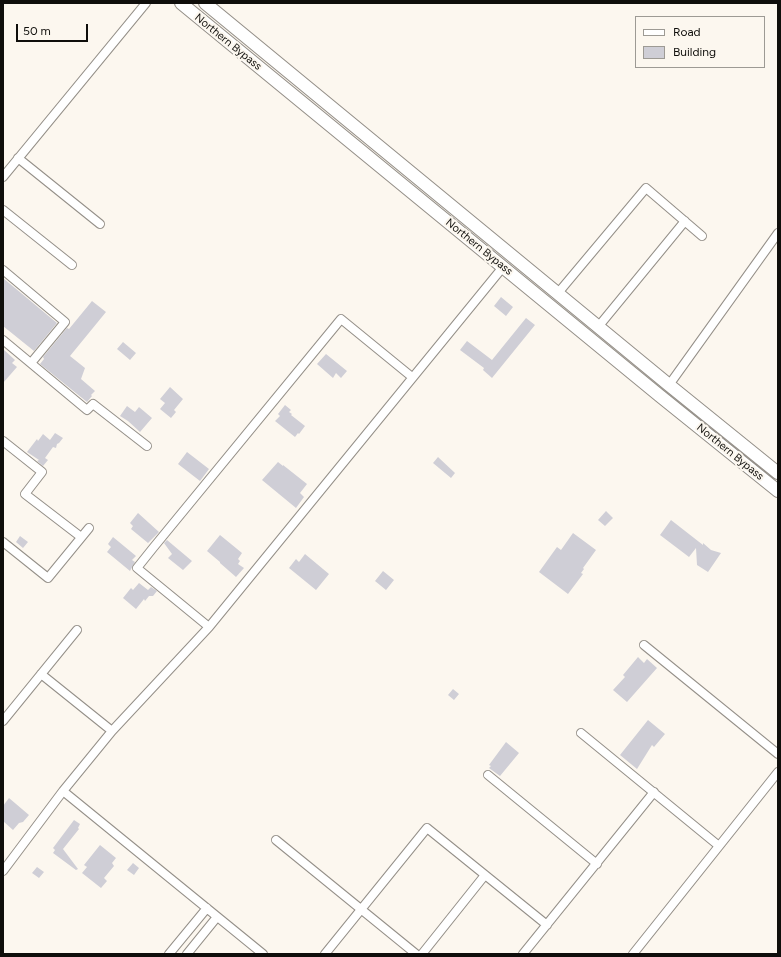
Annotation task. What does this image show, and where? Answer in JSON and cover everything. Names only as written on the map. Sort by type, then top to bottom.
[{"type":"main road","name":"Northern Bypass","points":[[180,3],[778,491]]},
{"type":"main road","name":"Northern Bypass","points":[[205,3],[775,471]]},
{"type":"main road","points":[[763,478],[775,471]]},
{"type":"street","points":[[3,177],[146,3]]},
{"type":"street","points":[[18,158],[100,224]]},
{"type":"street","points":[[558,293],[646,188],[702,236]]},
{"type":"street","points":[[3,210],[72,265]]},
{"type":"street","points":[[598,327],[685,221]]},
{"type":"street","points":[[669,385],[778,233]]},
{"type":"street","points":[[3,871],[63,791],[112,731],[209,627],[503,267]]},
{"type":"street","points":[[3,270],[65,322],[31,364]]},
{"type":"street","points":[[209,627],[137,568],[153,548],[341,319],[412,377]]},
{"type":"street","points":[[3,340],[87,410],[93,404],[147,446]]},
{"type":"street","points":[[3,440],[42,472],[25,494],[81,537]]},
{"type":"street","points":[[3,542],[48,578],[89,528]]},
{"type":"street","points":[[3,721],[76,630]]},
{"type":"street","points":[[644,645],[778,754]]},
{"type":"street","points":[[41,674],[112,731]]},
{"type":"street","points":[[581,733],[719,846]]},
{"type":"street","points":[[633,954],[778,772]]},
{"type":"street","points":[[488,775],[597,864]]},
{"type":"street","points":[[63,791],[264,954]]},
{"type":"street","points":[[523,954],[654,792]]},
{"type":"street","points":[[325,954],[427,828],[547,925]]},
{"type":"street","points":[[276,840],[416,954]]},
{"type":"street","points":[[422,954],[485,875]]},
{"type":"street","points":[[169,954],[207,908]]},
{"type":"street","points":[[187,954],[217,917]]},
{"type":"building","points":[[3,278],[57,323],[34,351],[3,326]]},
{"type":"building","points":[[501,297],[513,307],[506,316],[494,306]]},
{"type":"building","points":[[92,301],[106,312],[70,356],[85,368],[81,379],[95,391],[87,402],[40,364],[44,359],[43,357]]},
{"type":"building","points":[[526,318],[535,325],[492,378],[483,370],[484,368],[460,350],[467,341],[492,360]]},
{"type":"building","points":[[123,342],[136,353],[130,360],[117,349]]},
{"type":"building","points":[[3,349],[15,360],[12,363],[17,367],[3,383]]},
{"type":"building","points":[[326,354],[347,371],[341,378],[336,373],[333,378],[317,364]]},
{"type":"building","points":[[170,387],[183,399],[174,410],[176,412],[171,418],[160,409],[165,403],[160,399]]},
{"type":"building","points":[[285,405],[291,410],[289,412],[292,414],[291,415],[305,426],[295,437],[275,421],[280,416],[278,414]]},
{"type":"building","points":[[127,406],[135,412],[139,407],[152,418],[140,432],[120,416]]},
{"type":"building","points":[[55,433],[63,438],[57,444],[56,448],[53,447],[45,458],[48,460],[43,466],[37,461],[39,460],[27,452],[43,434],[50,440]]},
{"type":"building","points":[[187,452],[209,469],[200,481],[178,464]]},
{"type":"building","points":[[438,457],[455,473],[451,478],[433,463]]},
{"type":"building","points":[[278,462],[307,484],[300,493],[304,497],[296,508],[262,480]]},
{"type":"building","points":[[606,511],[613,518],[605,526],[598,520]]},
{"type":"building","points":[[138,513],[159,532],[148,543],[131,529],[133,526],[130,523]]},
{"type":"building","points":[[671,520],[703,545],[703,543],[711,550],[721,553],[708,572],[697,565],[696,548],[689,557],[660,535]]},
{"type":"building","points":[[573,533],[596,550],[583,568],[584,569],[581,573],[583,574],[568,594],[539,572],[557,547],[561,550]]},
{"type":"building","points":[[220,535],[242,553],[238,559],[240,561],[238,564],[244,568],[236,577],[207,551]]},
{"type":"building","points":[[20,536],[28,542],[23,548],[16,542]]},
{"type":"building","points":[[113,537],[136,556],[132,560],[135,562],[130,571],[107,552],[111,547],[108,544]]},
{"type":"building","points":[[167,540],[192,561],[183,570],[168,558],[172,554],[164,543]]},
{"type":"building","points":[[305,554],[329,574],[316,590],[289,568],[296,559],[299,562]]},
{"type":"building","points":[[383,571],[394,580],[386,590],[375,581]]},
{"type":"building","points":[[139,583],[148,590],[151,587],[157,591],[153,596],[149,596],[145,601],[144,599],[136,609],[123,598],[131,588],[133,590]]},
{"type":"building","points":[[638,657],[644,663],[647,659],[657,668],[627,702],[613,690],[625,677],[623,675]]},
{"type":"building","points":[[453,689],[459,694],[454,700],[448,695]]},
{"type":"building","points":[[648,720],[665,734],[654,747],[652,745],[637,769],[620,755]]},
{"type":"building","points":[[506,742],[519,753],[500,776],[489,768],[491,766],[489,765]]},
{"type":"building","points":[[9,798],[29,815],[13,830],[3,821],[3,806]]},
{"type":"building","points":[[74,820],[80,824],[79,829],[63,849],[78,869],[76,870],[53,853],[55,850],[53,848]]},
{"type":"building","points":[[100,845],[116,858],[112,863],[114,866],[104,878],[107,881],[101,888],[82,873],[87,867],[84,865]]},
{"type":"building","points":[[133,863],[139,868],[134,875],[127,870]]},
{"type":"building","points":[[37,867],[44,872],[39,878],[32,873]]}]
